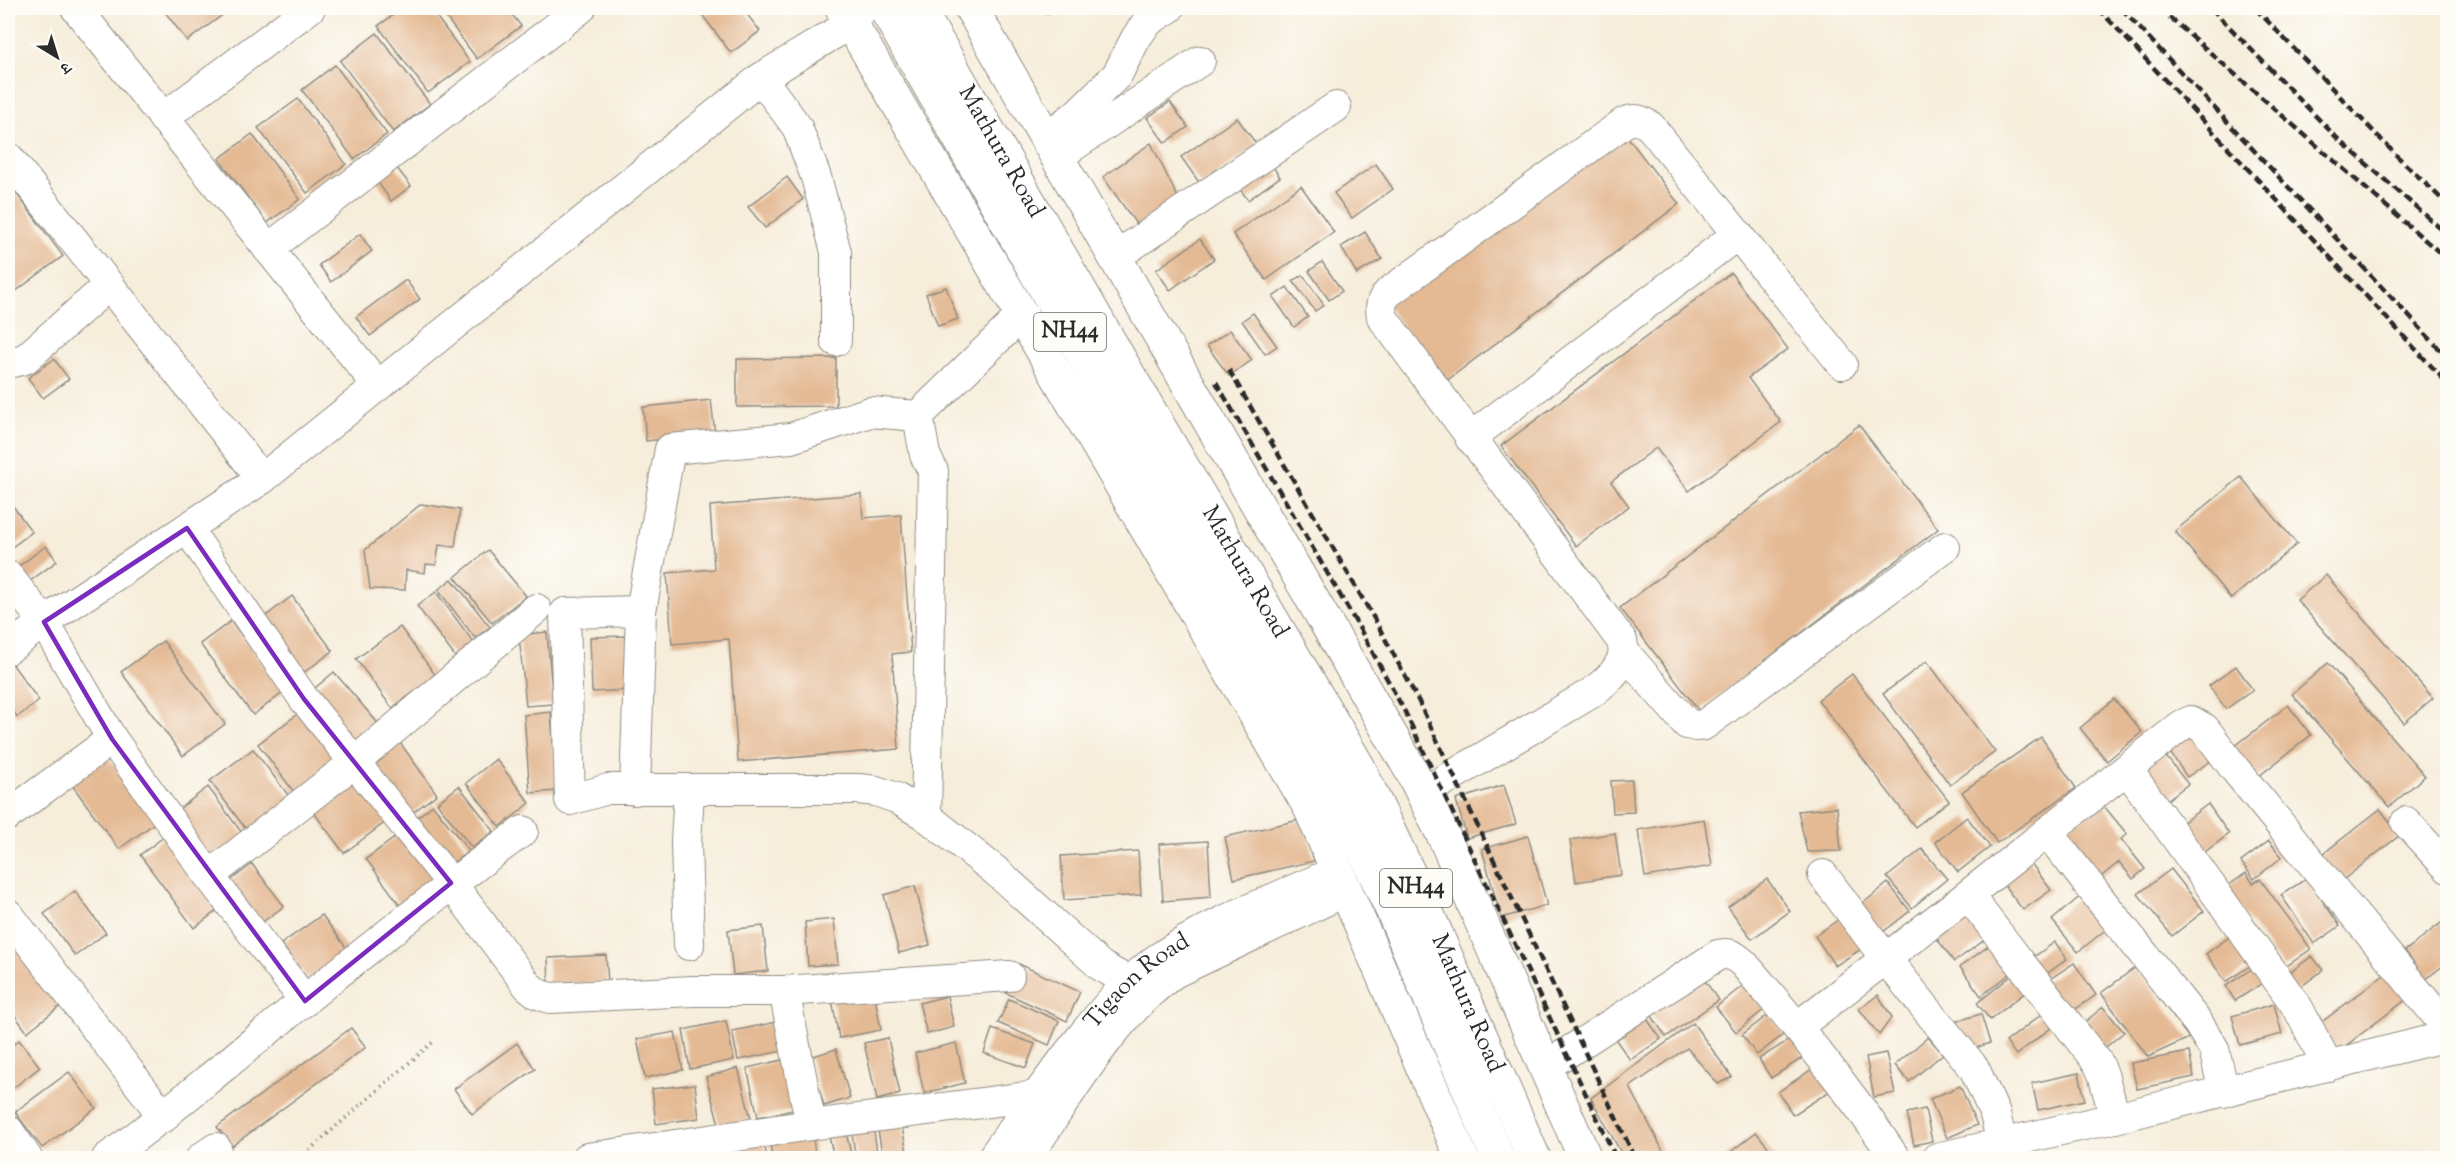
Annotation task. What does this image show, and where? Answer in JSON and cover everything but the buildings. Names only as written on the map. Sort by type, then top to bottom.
[{"type":"main road","name":"Mathura Road","points":[[885,8],[1102,390],[1338,796],[1393,912],[1498,1158]]},
{"type":"main road","name":"Mathura Road","points":[[918,8],[1127,372],[1358,766],[1422,901],[1534,1158]]},
{"type":"main road","points":[[971,8],[1423,793],[1586,1158]]},
{"type":"main road","points":[[851,13],[1022,315],[1310,808],[1462,1158]]},
{"type":"street","points":[[76,8],[378,386]]},
{"type":"street","points":[[163,118],[310,8]]},
{"type":"street","points":[[268,249],[581,8]]},
{"type":"street","points":[[1052,147],[1076,115],[1117,75],[1147,22],[1169,8]]},
{"type":"street","points":[[8,649],[44,622],[262,479],[761,78],[851,13]]},
{"type":"street","points":[[1052,147],[1200,61]]},
{"type":"street","points":[[761,78],[796,127],[816,177],[836,252],[836,340]]},
{"type":"street","points":[[1115,257],[1336,107]]},
{"type":"street","points":[[1423,793],[1593,692],[1612,676],[1621,664],[1624,651],[1622,641],[1382,317],[1380,308],[1383,298],[1625,122],[1633,119],[1641,120],[1650,126],[1842,364]]},
{"type":"street","points":[[8,157],[262,479]]},
{"type":"street","points":[[1470,438],[1738,234]]},
{"type":"street","points":[[8,360],[13,362],[25,359],[109,285]]},
{"type":"street","points":[[635,790],[641,611],[670,449],[791,438],[870,412],[918,416],[1022,315]]},
{"type":"street","points":[[918,416],[925,455],[933,471],[926,816]]},
{"type":"street","points":[[187,528],[303,699],[356,762],[505,952],[528,986],[538,994],[557,998],[693,991],[784,991],[1009,976]]},
{"type":"street","points":[[1624,651],[1680,718],[1687,724],[1696,726],[1704,724],[1945,547]]},
{"type":"street","points":[[8,576],[44,622],[112,739],[209,876],[305,1002]]},
{"type":"street","points":[[209,876],[356,762],[536,609]]},
{"type":"street","points":[[641,611],[565,613],[570,800],[608,789],[689,791],[859,789],[896,798],[926,816],[997,872],[1101,966],[1139,987]]},
{"type":"street","points":[[1797,1027],[2187,722],[2197,722],[2448,1029]]},
{"type":"street","points":[[8,815],[112,739]]},
{"type":"street","points":[[2127,769],[2298,1008],[2328,1066]]},
{"type":"street","points":[[688,945],[686,842],[689,791]]},
{"type":"street","points":[[2406,822],[2448,868]]},
{"type":"street","points":[[107,1158],[164,1117],[451,884],[523,831]]},
{"type":"street","points":[[2047,832],[2198,1023],[2214,1049],[2224,1092]]},
{"type":"street","points":[[1823,875],[1886,959],[1974,1068],[1995,1114],[2002,1144]]},
{"type":"street","name":"Tigaon Road","points":[[992,1158],[1036,1096],[1104,1008],[1139,987],[1174,973],[1342,881]]},
{"type":"street","points":[[1968,895],[2098,1063],[2115,1118]]},
{"type":"street","points":[[8,914],[164,1117]]},
{"type":"street","points":[[1545,1067],[1718,955],[1726,953],[1735,956],[1743,963],[1797,1027],[1864,1111],[1895,1158]]},
{"type":"street","name":"Tigaon Road","points":[[1026,1158],[1109,1038],[1139,987]]},
{"type":"street","points":[[784,991],[812,1125]]},
{"type":"street","points":[[1938,1158],[2224,1092],[2448,1036]]},
{"type":"street","points":[[587,1158],[812,1125],[1036,1096]]},
{"type":"street","points":[[8,1130],[27,1158]]},
{"type":"path","points":[[300,1158],[433,1042]]},
{"type":"highlighted area","points":[[187,528],[304,699],[451,883],[305,1001],[112,739],[44,622]]},
{"type":"railway","points":[[2098,8],[2448,384]]},
{"type":"railway","points":[[2121,8],[2448,358]]},
{"type":"railway","points":[[2159,8],[2448,260]]},
{"type":"railway","points":[[2211,8],[2337,138],[2448,235]]},
{"type":"railway","points":[[2255,8],[2398,157],[2448,205]]},
{"type":"railway","points":[[1229,370],[1375,620],[1418,700],[1635,1158]]},
{"type":"railway","points":[[1216,382],[1361,631],[1405,712],[1616,1158]]}]
